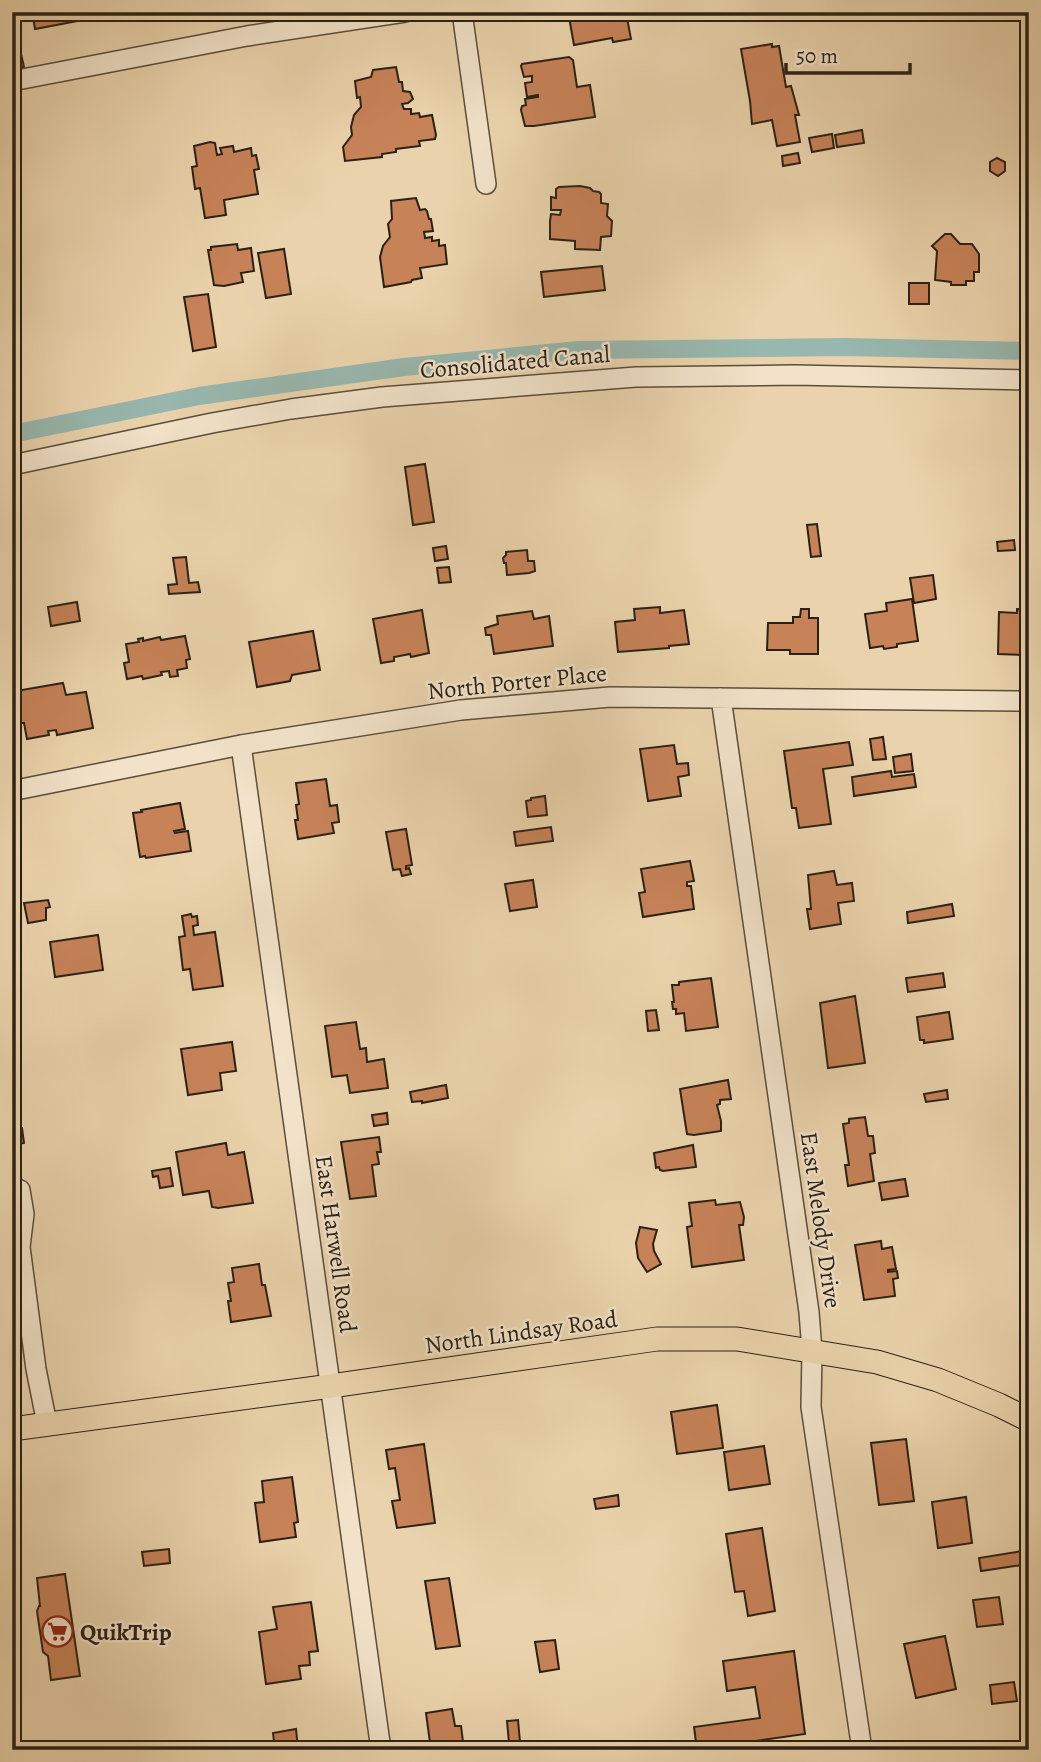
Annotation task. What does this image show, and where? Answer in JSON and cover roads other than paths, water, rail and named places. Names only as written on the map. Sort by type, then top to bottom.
[{"type":"main road","name":"North Lindsay Road","points":[[12,1429],[657,1339],[737,1339],[877,1362],[938,1380],[1029,1420]]},
{"type":"street","points":[[12,80],[263,34],[405,12]]},
{"type":"street","points":[[462,12],[486,184]]},
{"type":"street","name":"Consolidated Canal","points":[[12,465],[212,423],[382,397],[636,377],[795,375],[1029,380]]},
{"type":"street","name":"North Porter Place","points":[[16,790],[241,745],[461,710],[610,697],[1029,701]]},
{"type":"street","name":"East Melody Drive","points":[[721,698],[809,1312],[812,1351],[811,1407],[862,1750]]},
{"type":"street","name":"East Harwell Road","points":[[241,745],[381,1750]]},
{"type":"street","points":[[12,1186],[20,1190],[24,1214],[17,1227],[20,1247],[18,1277],[21,1324],[36,1369],[47,1424]]},
{"type":"waterway","points":[[12,434],[199,396],[404,367],[579,350],[845,347],[1029,351]]},
{"type":"place","name":"QuikTrip","points":[[57,1632]]}]
